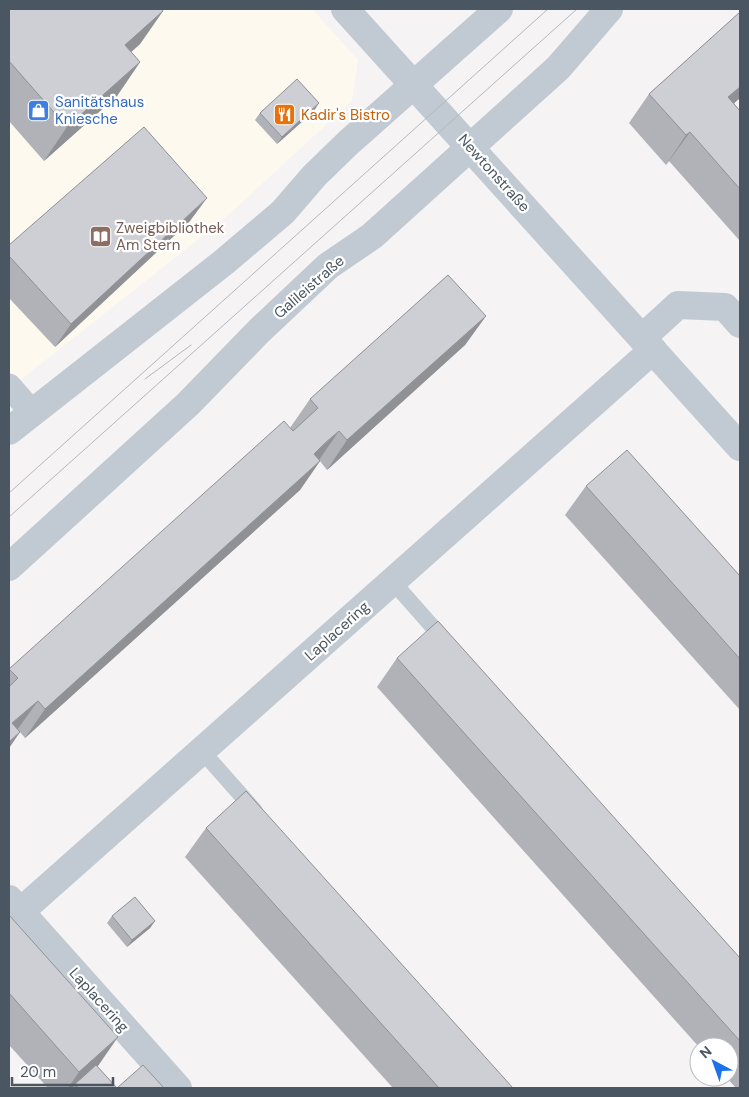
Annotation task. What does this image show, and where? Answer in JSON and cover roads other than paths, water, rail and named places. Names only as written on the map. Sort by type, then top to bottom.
[{"type":"street","name":"Newtonstraße","points":[[345,9],[740,448]]},
{"type":"street","points":[[9,431],[31,411],[224,262],[283,212],[314,176],[499,9]]},
{"type":"street","name":"Galileistraße","points":[[9,567],[188,404],[259,331],[328,266],[372,236],[558,68],[609,9]]},
{"type":"street","points":[[648,344],[678,305],[724,307],[740,324]]},
{"type":"street","name":"Laplacering","points":[[178,1088],[15,905],[202,751],[393,582],[648,344]]},
{"type":"street","points":[[9,386],[31,411]]},
{"type":"lane","points":[[393,582],[456,654]]},
{"type":"lane","points":[[202,751],[266,824]]},
{"type":"tram line","points":[[9,493],[548,9]]},
{"type":"tram line","points":[[9,517],[577,9]]},
{"type":"tram line","points":[[145,379],[191,345]]},
{"type":"place","name":"Sanitätshaus Kniesche","points":[[39,111]]},
{"type":"place","name":"Kadir's Bistro","points":[[285,115]]},
{"type":"place","name":"Zweigbibliothek Am Stern","points":[[100,237]]}]
